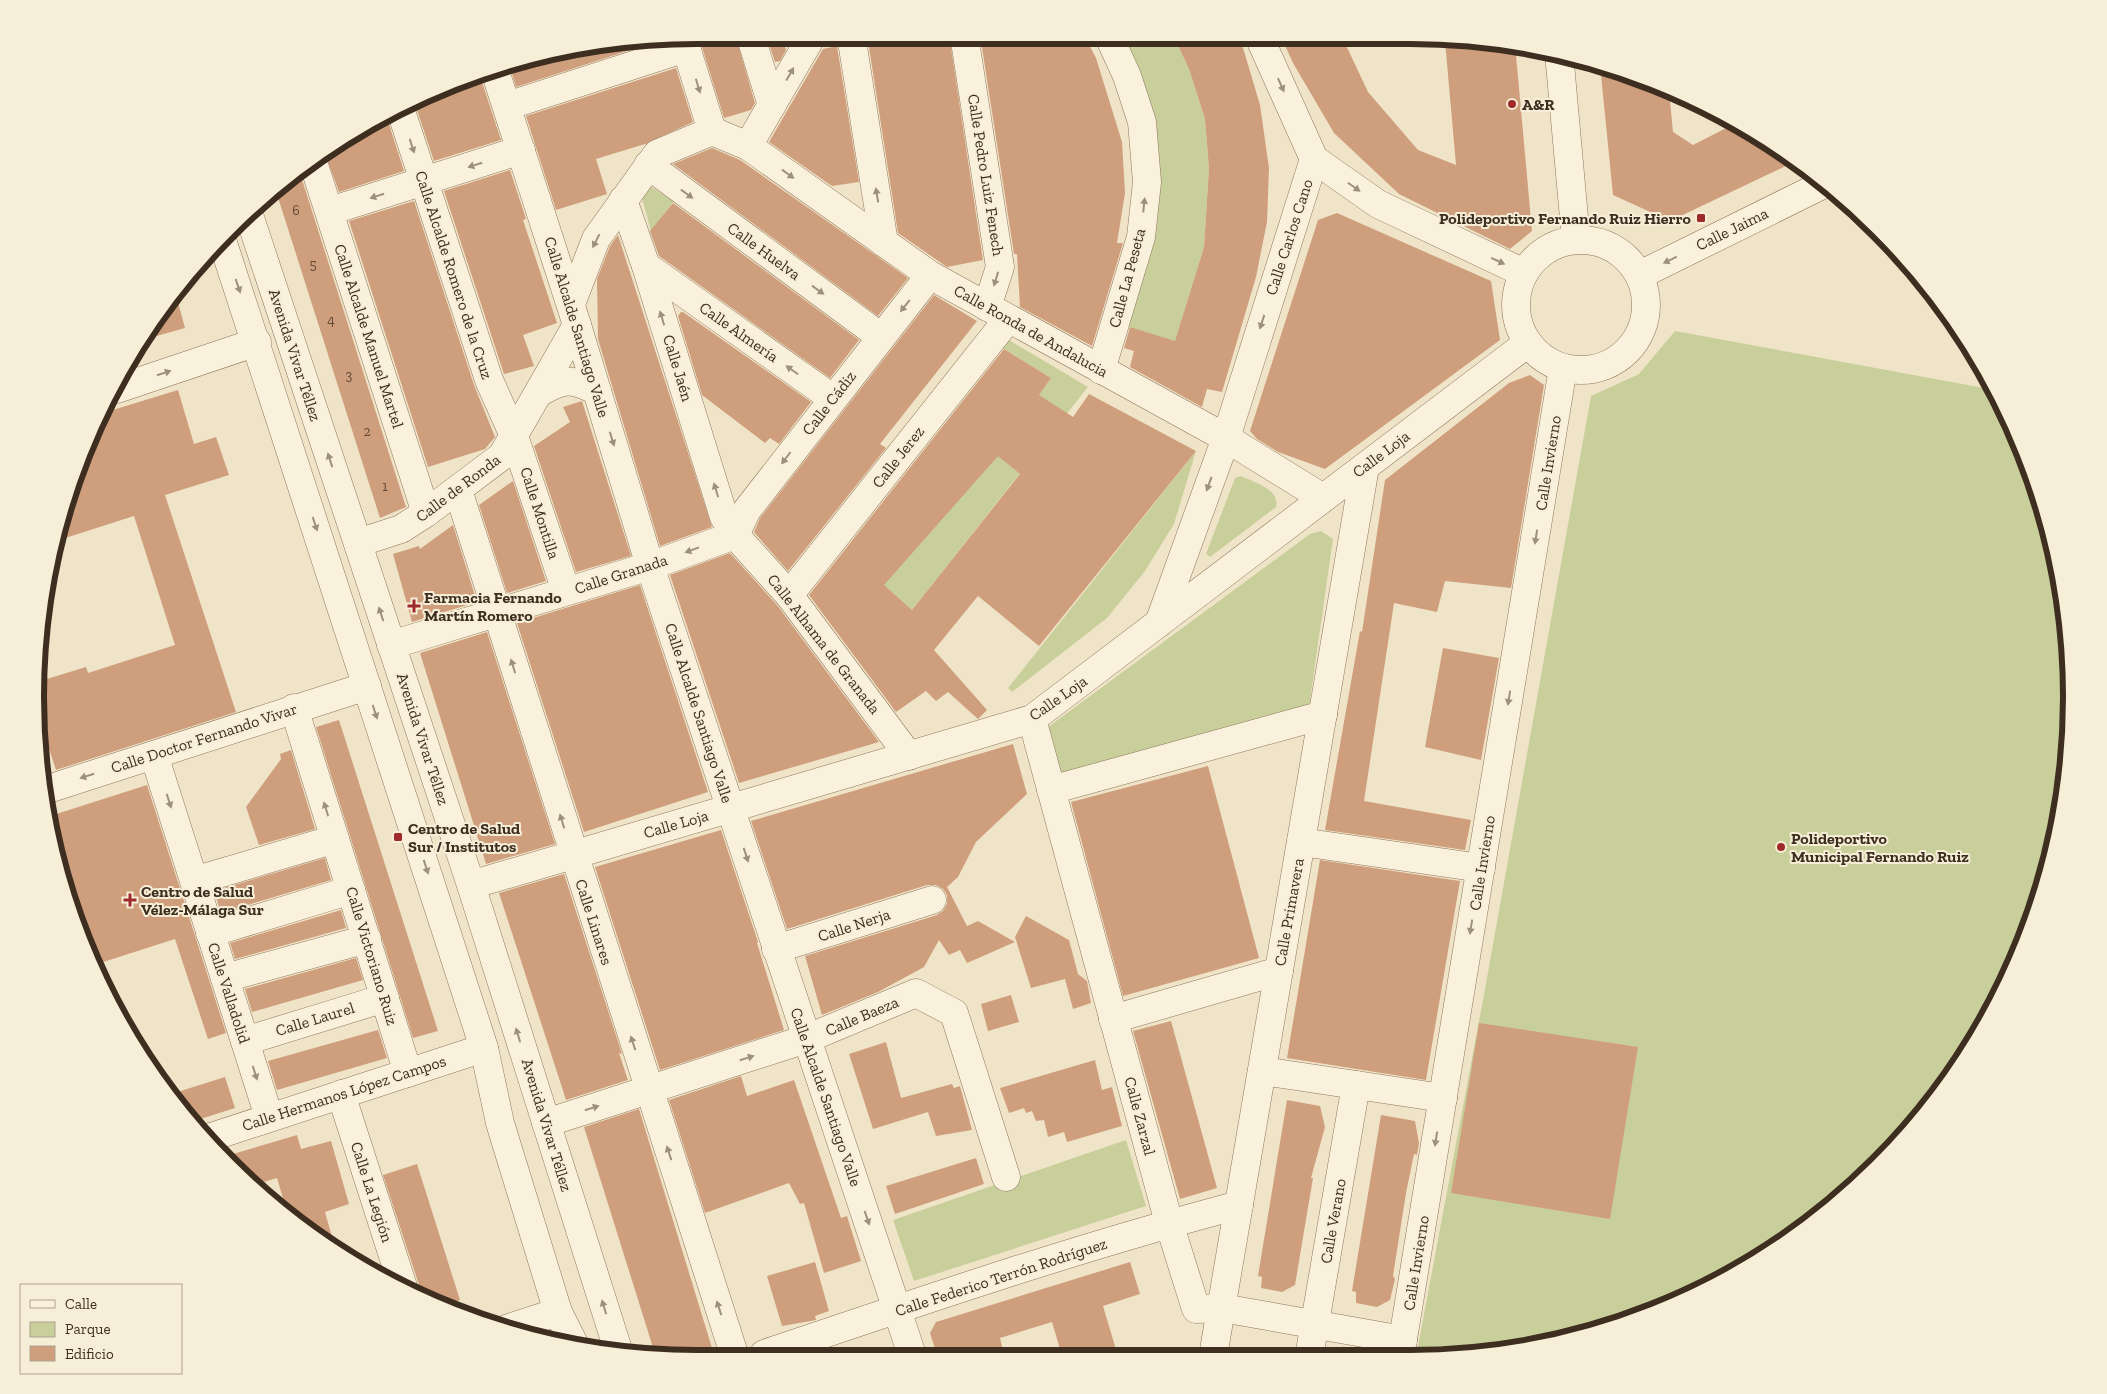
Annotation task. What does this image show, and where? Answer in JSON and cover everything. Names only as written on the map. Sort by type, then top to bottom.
[{"type":"street","points":[[753,44],[772,105]]},
{"type":"street","points":[[507,106],[685,45],[712,131],[748,146],[807,44]]},
{"type":"street","points":[[852,44],[884,243]]},
{"type":"street","name":"Calle Pedro Luiz Fenech","points":[[965,44],[1000,267],[998,313]]},
{"type":"street","name":"Calle La Peseta","points":[[1101,370],[1140,237],[1146,182],[1142,122],[1127,76],[1112,44]]},
{"type":"street","name":"Calle Carlos Cano","points":[[1159,624],[1226,438],[1314,159],[1262,44]]},
{"type":"street","points":[[1560,61],[1576,240]]},
{"type":"street","name":"Calle Alcalde Santiago Valle","points":[[496,75],[574,315],[650,566],[910,1350]]},
{"type":"street","name":"Calle Alcalde Romero de la Cruz","points":[[401,115],[489,380],[514,436]]},
{"type":"street","name":"Calle de Ronda","points":[[358,543],[401,529],[426,514],[502,456],[539,393],[574,315],[596,239],[657,154],[712,131]]},
{"type":"street","name":"Calle Ronda de Andalucia","points":[[748,146],[930,274],[1226,438],[1323,498]]},
{"type":"street","points":[[330,212],[521,150]]},
{"type":"street","points":[[1314,159],[1378,204],[1524,273]]},
{"type":"street","name":"Calle Huelva","points":[[648,165],[881,336]]},
{"type":"street","name":"Calle Alcalde Manuel Martel","points":[[315,168],[426,514]]},
{"type":"street","name":"Calle Jaima","points":[[1640,274],[1818,187]]},
{"type":"street","name":"Calle Jaén","points":[[623,200],[646,266],[724,517],[734,535]]},
{"type":"street","name":"Avenida Vivar Téllez","points":[[251,220],[471,885],[617,1345]]},
{"type":"street","points":[[1576,240],[1601,242],[1624,255],[1640,274],[1647,299],[1645,324],[1633,346],[1613,363],[1589,370],[1564,368],[1543,359],[1528,343],[1517,320],[1516,296],[1524,273],[1537,256],[1555,245],[1576,240]]},
{"type":"street","name":"Avenida Vivar Téllez","points":[[224,247],[257,342],[484,1048],[500,1123],[558,1312],[571,1338]]},
{"type":"street","name":"Calle Almería","points":[[646,266],[832,398]]},
{"type":"street","name":"Calle Cádiz","points":[[734,535],[746,510],[930,274]]},
{"type":"street","name":"Calle Jerez","points":[[789,595],[998,313]]},
{"type":"street","points":[[122,386],[257,342]]},
{"type":"street","name":"Calle Loja","points":[[471,885],[1032,719],[1528,343]]},
{"type":"street","name":"Calle Invierno","points":[[1402,1348],[1564,368]]},
{"type":"street","points":[[539,393],[556,382],[568,381],[582,383],[597,392]]},
{"type":"street","name":"Calle Montilla","points":[[514,436],[566,591]]},
{"type":"street","name":"Calle Primavera","points":[[1214,1350],[1365,467]]},
{"type":"street","name":"Calle Linares","points":[[458,490],[573,855],[733,1350]]},
{"type":"street","name":"Calle Granada","points":[[391,645],[650,566],[734,535]]},
{"type":"street","name":"Calle Alhama de Granada","points":[[734,535],[789,595],[909,756]]},
{"type":"street","name":"Calle Doctor Fernando Vivar","points":[[50,788],[367,686]]},
{"type":"street","name":"Calle Victoriano Ruiz","points":[[294,708],[408,1073]]},
{"type":"street","points":[[1051,790],[1323,715]]},
{"type":"street","name":"Calle Zarzal","points":[[1032,719],[1169,1223],[1196,1309],[1222,1308],[1316,1324],[1402,1348]]},
{"type":"street","name":"Calle Valladolid","points":[[154,754],[269,1117]]},
{"type":"street","points":[[194,881],[335,838]]},
{"type":"street","points":[[1301,842],[1481,868]]},
{"type":"street","points":[[210,933],[351,890]]},
{"type":"street","name":"Calle Nerja","points":[[776,949],[932,900]]},
{"type":"street","points":[[225,978],[367,939]]},
{"type":"street","points":[[1113,1019],[1279,971]]},
{"type":"street","name":"Calle Baeza","points":[[546,1123],[806,1040],[916,993],[954,1013],[1006,1177]]},
{"type":"street","name":"Calle Laurel","points":[[245,1040],[385,998]]},
{"type":"street","name":"Calle Hermanos López Campos","points":[[214,1136],[484,1048]]},
{"type":"street","points":[[1262,1071],[1443,1098]]},
{"type":"street","name":"Calle Verano","points":[[1310,1350],[1356,1085]]},
{"type":"street","name":"Calle La Legión","points":[[341,1094],[400,1279]]},
{"type":"street","name":"Calle Federico Terrón Rodríguez","points":[[776,1350],[1169,1223],[1239,1205]]},
{"type":"street","points":[[518,1325],[558,1312]]},
{"type":"green space","points":[[1115,44],[1177,44],[1189,69],[1205,119],[1209,169],[1204,247],[1174,345],[1164,338],[1123,325],[1148,245]]},
{"type":"green space","points":[[651,187],[674,201],[651,231],[642,198]]},
{"type":"green space","name":"Polideportivo Municipal Fernando Ruiz","points":[[1675,331],[1986,388],[2014,447],[2029,487],[2051,570],[2058,612],[2062,654],[2062,740],[2051,824],[2029,907],[2014,947],[1976,1024],[1928,1095],[1901,1128],[1841,1188],[1808,1215],[1737,1263],[1660,1301],[1620,1316],[1537,1338],[1495,1345],[1417,1350],[1485,989],[1591,396],[1639,374]]},
{"type":"green space","points":[[1007,339],[1088,387],[912,610],[880,582],[986,469],[1051,378],[1001,347]]},
{"type":"green space","points":[[1196,451],[1174,524],[1145,571],[1107,618],[1012,692],[1008,688]]},
{"type":"green space","points":[[1241,476],[1270,491],[1276,501],[1276,507],[1210,557],[1206,554],[1235,478]]},
{"type":"green space","points":[[1321,531],[1333,539],[1309,707],[1058,778],[1044,730],[1310,534]]},
{"type":"green space","points":[[1126,1140],[1146,1206],[914,1281],[893,1220]]},
{"type":"building","points":[[701,44],[738,44],[755,103],[751,110],[724,118]]},
{"type":"building","points":[[769,44],[784,44],[786,50],[780,61],[775,62]]},
{"type":"building","points":[[868,44],[950,44],[983,260],[947,267],[898,233]]},
{"type":"building","points":[[981,44],[1089,44],[1096,58],[1122,142],[1125,193],[1117,243],[1123,243],[1092,346],[1020,307],[1017,254],[1014,254]]},
{"type":"building","points":[[1177,44],[1242,44],[1260,105],[1269,168],[1267,222],[1256,277],[1222,392],[1207,389],[1202,407],[1130,367],[1134,351],[1124,348],[1130,327],[1175,341],[1204,247],[1209,169],[1205,119],[1189,69]]},
{"type":"building","points":[[1284,44],[1345,44],[1368,92],[1418,150],[1456,165],[1445,45],[1516,52],[1532,231],[1510,249],[1399,194],[1334,133],[1293,63]]},
{"type":"building","points":[[642,46],[516,87],[511,71],[570,56]]},
{"type":"building","points":[[837,46],[859,182],[832,186],[769,142],[823,49]]},
{"type":"building","points":[[676,68],[693,122],[645,144],[596,159],[607,194],[556,210],[526,116]]},
{"type":"building","points":[[1601,72],[1670,97],[1673,132],[1693,145],[1729,127],[1788,165],[1670,221],[1613,195]]},
{"type":"building","points":[[481,80],[501,140],[434,161],[416,107]]},
{"type":"building","points":[[388,121],[404,171],[339,192],[327,159]]},
{"type":"building","points":[[712,148],[740,160],[908,278],[878,316],[673,164]]},
{"type":"building","points":[[510,170],[526,219],[523,220],[557,323],[523,335],[534,366],[504,374],[444,191]]},
{"type":"building","points":[[301,177],[406,507],[380,518],[278,196]]},
{"type":"building","points":[[414,201],[474,385],[495,437],[485,449],[428,467],[349,221]]},
{"type":"building","points":[[673,203],[859,340],[830,378],[659,256],[650,231]]},
{"type":"building","points":[[1337,213],[1491,281],[1500,340],[1325,469],[1278,452],[1257,439],[1250,431],[1318,220]]},
{"type":"building","points":[[618,235],[712,527],[660,546],[598,339],[597,279],[610,246]]},
{"type":"building","points":[[934,295],[977,321],[880,444],[886,448],[788,571],[754,532],[760,518]]},
{"type":"building","points":[[178,301],[185,328],[152,337]]},
{"type":"building","points":[[681,312],[811,402],[779,444],[770,438],[765,443],[702,395],[678,316]]},
{"type":"building","points":[[1004,349],[1051,378],[1039,395],[1073,417],[1089,394],[1196,451],[1039,646],[978,596],[934,650],[987,710],[978,719],[948,692],[936,701],[926,691],[896,712],[809,595]],"holes":[[[998,456],[1020,474],[912,610],[884,585]]]},
{"type":"building","points":[[1530,375],[1544,385],[1511,588],[1445,581],[1437,612],[1394,603],[1364,801],[1471,820],[1465,850],[1325,830],[1360,631],[1362,632],[1385,480],[1509,383]]},
{"type":"building","points":[[178,390],[194,444],[216,437],[229,475],[165,495],[236,712],[56,770],[45,736],[44,680],[86,667],[88,673],[175,645],[134,516],[63,539],[78,487],[93,447],[110,411]]},
{"type":"building","points":[[582,401],[631,556],[576,572],[534,446],[570,422],[563,407]]},
{"type":"building","points":[[513,481],[546,581],[507,593],[479,505]]},
{"type":"building","points":[[453,525],[477,602],[412,622],[393,554],[419,546],[420,549]]},
{"type":"building","points":[[730,553],[777,605],[879,742],[739,783],[670,575]]},
{"type":"building","points":[[640,585],[708,792],[584,832],[517,623]]},
{"type":"building","points":[[487,632],[555,844],[486,864],[420,653]]},
{"type":"building","points":[[1443,648],[1499,658],[1481,760],[1425,747]]},
{"type":"building","points":[[339,720],[438,1031],[413,1038],[316,727]]},
{"type":"building","points":[[1013,744],[1027,794],[976,842],[958,877],[947,887],[967,926],[978,921],[1015,942],[967,963],[960,950],[949,955],[939,940],[924,967],[878,992],[822,1015],[805,956],[937,915],[943,911],[947,904],[947,895],[943,889],[936,885],[927,885],[787,929],[751,821]]},
{"type":"building","points":[[291,750],[315,829],[259,845],[246,807],[281,759],[280,754]]},
{"type":"building","points":[[1208,766],[1259,958],[1123,996],[1071,802]]},
{"type":"building","name":"Centro de Salud Vélez-Málaga Sur","points":[[147,785],[226,1033],[208,1039],[175,939],[100,963],[78,907],[54,815]]},
{"type":"building","points":[[721,830],[758,942],[784,1030],[660,1070],[595,867]]},
{"type":"building","points":[[325,858],[331,880],[221,913],[214,891]]},
{"type":"building","points":[[1320,860],[1460,881],[1426,1080],[1287,1058]]},
{"type":"building","points":[[564,874],[622,1054],[619,1053],[628,1080],[566,1100],[499,893]]},
{"type":"building","points":[[341,910],[346,928],[235,959],[230,943]]},
{"type":"building","points":[[1026,916],[1069,940],[1078,974],[1087,981],[1091,1003],[1073,1009],[1065,979],[1031,988],[1015,937]]},
{"type":"building","points":[[356,958],[363,980],[252,1012],[245,989]]},
{"type":"building","points":[[1011,995],[1019,1022],[988,1031],[981,1004]]},
{"type":"building","points":[[1171,1021],[1217,1188],[1180,1199],[1133,1031]]},
{"type":"building","points":[[1479,1023],[1638,1047],[1610,1219],[1451,1193]]},
{"type":"building","points":[[378,1030],[387,1058],[277,1090],[268,1061]]},
{"type":"building","points":[[886,1042],[901,1098],[952,1084],[954,1088],[960,1086],[972,1130],[936,1136],[928,1112],[873,1129],[849,1054]]},
{"type":"building","points":[[1095,1060],[1102,1090],[1112,1087],[1122,1126],[1067,1142],[1064,1132],[1048,1137],[1044,1120],[1036,1121],[1032,1111],[1026,1113],[1024,1108],[1009,1113],[1000,1088]]},
{"type":"building","points":[[741,1076],[747,1096],[794,1080],[841,1218],[847,1216],[861,1261],[824,1273],[804,1203],[800,1204],[789,1183],[705,1213],[669,1100]]},
{"type":"building","points":[[225,1077],[235,1108],[199,1119],[177,1092]]},
{"type":"building","points":[[1287,1100],[1320,1106],[1325,1127],[1311,1178],[1313,1178],[1295,1285],[1282,1292],[1261,1288],[1262,1277],[1258,1276]]},
{"type":"building","points":[[639,1109],[712,1348],[705,1350],[653,1349],[584,1127]]},
{"type":"building","points":[[1381,1115],[1415,1121],[1419,1143],[1417,1155],[1414,1154],[1406,1193],[1393,1276],[1395,1279],[1390,1300],[1377,1307],[1356,1303],[1356,1292],[1352,1291]]},
{"type":"building","points":[[297,1135],[301,1149],[331,1141],[349,1204],[325,1212],[333,1239],[284,1203],[277,1178],[261,1183],[235,1159],[233,1154]]},
{"type":"building","points":[[976,1158],[984,1184],[895,1214],[886,1186]]},
{"type":"building","points":[[417,1164],[460,1300],[452,1303],[419,1288],[383,1175]]},
{"type":"building","points":[[815,1262],[829,1311],[815,1316],[816,1320],[782,1326],[767,1276]]},
{"type":"building","points":[[1130,1262],[1140,1294],[1103,1306],[1116,1350],[1060,1350],[1052,1322],[1000,1338],[1003,1350],[935,1350],[930,1333],[936,1322]]},
{"type":"place","name":"A&R","points":[[1512,104]]},
{"type":"place","name":"Polideportivo Fernando Ruiz Hierro","points":[[1701,218]]},
{"type":"place","name":"Farmacia Fernando Martín Romero","points":[[414,606]]},
{"type":"place","name":"Centro de Salud Sur / Institutos","points":[[398,837]]},
{"type":"place","name":"Polideportivo Municipal Fernando Ruiz","points":[[1781,847]]},
{"type":"place","name":"Centro de Salud Vélez-Málaga Sur","points":[[130,900]]}]
